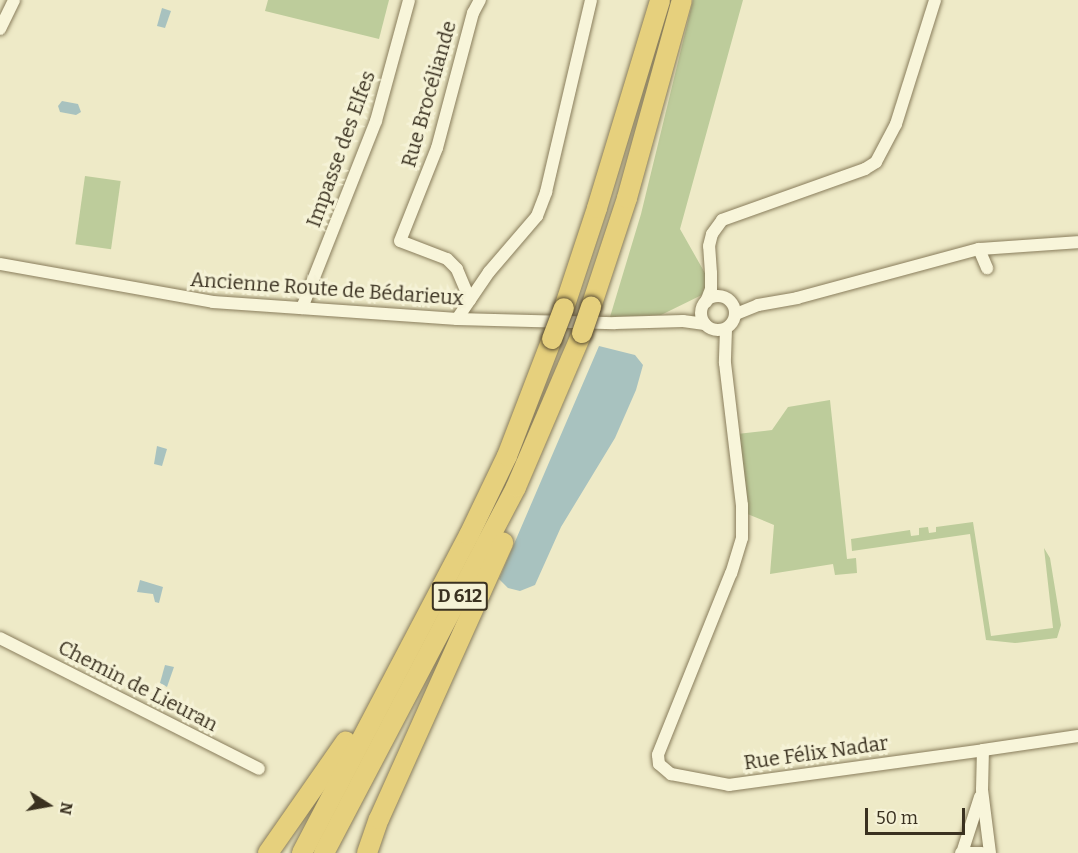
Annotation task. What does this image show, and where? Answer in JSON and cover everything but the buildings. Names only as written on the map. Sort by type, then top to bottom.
[{"type":"highway","name":"D 612","points":[[302,853],[416,637],[507,456],[564,308],[660,0]]},
{"type":"highway","name":"D 612","points":[[324,853],[487,547],[516,487],[573,356],[627,198],[682,0]]},
{"type":"highway","points":[[367,853],[388,798],[557,423],[573,356]]},
{"type":"highway","points":[[268,853],[318,784],[388,673],[416,637]]},
{"type":"street","points":[[0,29],[14,0]]},
{"type":"street","name":"Impasse des Elfes","points":[[302,308],[376,121],[409,0]]},
{"type":"street","name":"Rue Brocéliande","points":[[470,300],[457,269],[447,259],[399,241],[437,148],[473,13],[480,0]]},
{"type":"street","points":[[458,319],[489,272],[537,216],[546,192],[591,0]]},
{"type":"street","points":[[724,363],[701,315],[711,289],[709,246],[712,234],[722,220],[865,169],[876,162],[896,124],[935,0]]},
{"type":"street","points":[[707,326],[718,330],[726,329],[733,323],[736,314],[758,305],[797,298],[979,249],[1078,242]]},
{"type":"street","points":[[979,249],[987,268]]},
{"type":"street","name":"Ancienne Route de Bédarieux","points":[[0,264],[213,302],[458,319],[654,322],[707,326]]},
{"type":"street","points":[[711,273],[736,314]]},
{"type":"street","points":[[704,304],[726,298],[758,305]]},
{"type":"street","name":"Ancienne Route de Bédarieux","points":[[654,322],[683,317],[704,304]]},
{"type":"street","points":[[724,363],[726,329]]},
{"type":"street","name":"Rue Félix Nadar","points":[[724,363],[742,505],[742,538],[731,573],[658,755],[659,764],[671,774],[729,785],[1078,736]]},
{"type":"street","name":"Chemin de Lieuran","points":[[0,638],[259,769]]},
{"type":"street","points":[[983,750],[982,790],[990,853]]},
{"type":"street","points":[[982,790],[961,853],[982,853]]},
{"type":"green space","points":[[268,0],[389,0],[379,39],[265,11]]},
{"type":"green space","points":[[693,0],[743,0],[680,229],[714,289],[661,315],[610,317],[641,214]]},
{"type":"green space","points":[[85,176],[121,181],[111,249],[75,244]]},
{"type":"green space","points":[[830,400],[847,559],[856,558],[857,573],[835,575],[833,564],[770,574],[774,525],[745,513],[737,434],[772,430],[788,407]]},
{"type":"green space","points":[[973,522],[991,636],[1053,628],[1044,548],[1050,558],[1061,625],[1057,638],[1015,643],[986,640],[970,534],[852,551],[851,539],[910,530],[911,536],[919,535],[919,528],[928,527],[929,533],[936,532],[936,527]]},
{"type":"water","points":[[162,8],[171,11],[165,28],[157,26]]},
{"type":"water","points":[[62,101],[78,104],[81,112],[76,115],[60,112],[58,106]]},
{"type":"water","points":[[599,346],[635,355],[643,365],[636,390],[615,438],[561,527],[535,585],[520,591],[508,588],[499,579]]},
{"type":"water","points":[[157,446],[167,449],[162,466],[154,464]]},
{"type":"water","points":[[140,580],[163,587],[159,603],[155,602],[153,594],[137,592]]},
{"type":"water","points":[[165,665],[174,667],[167,687],[160,683]]}]
